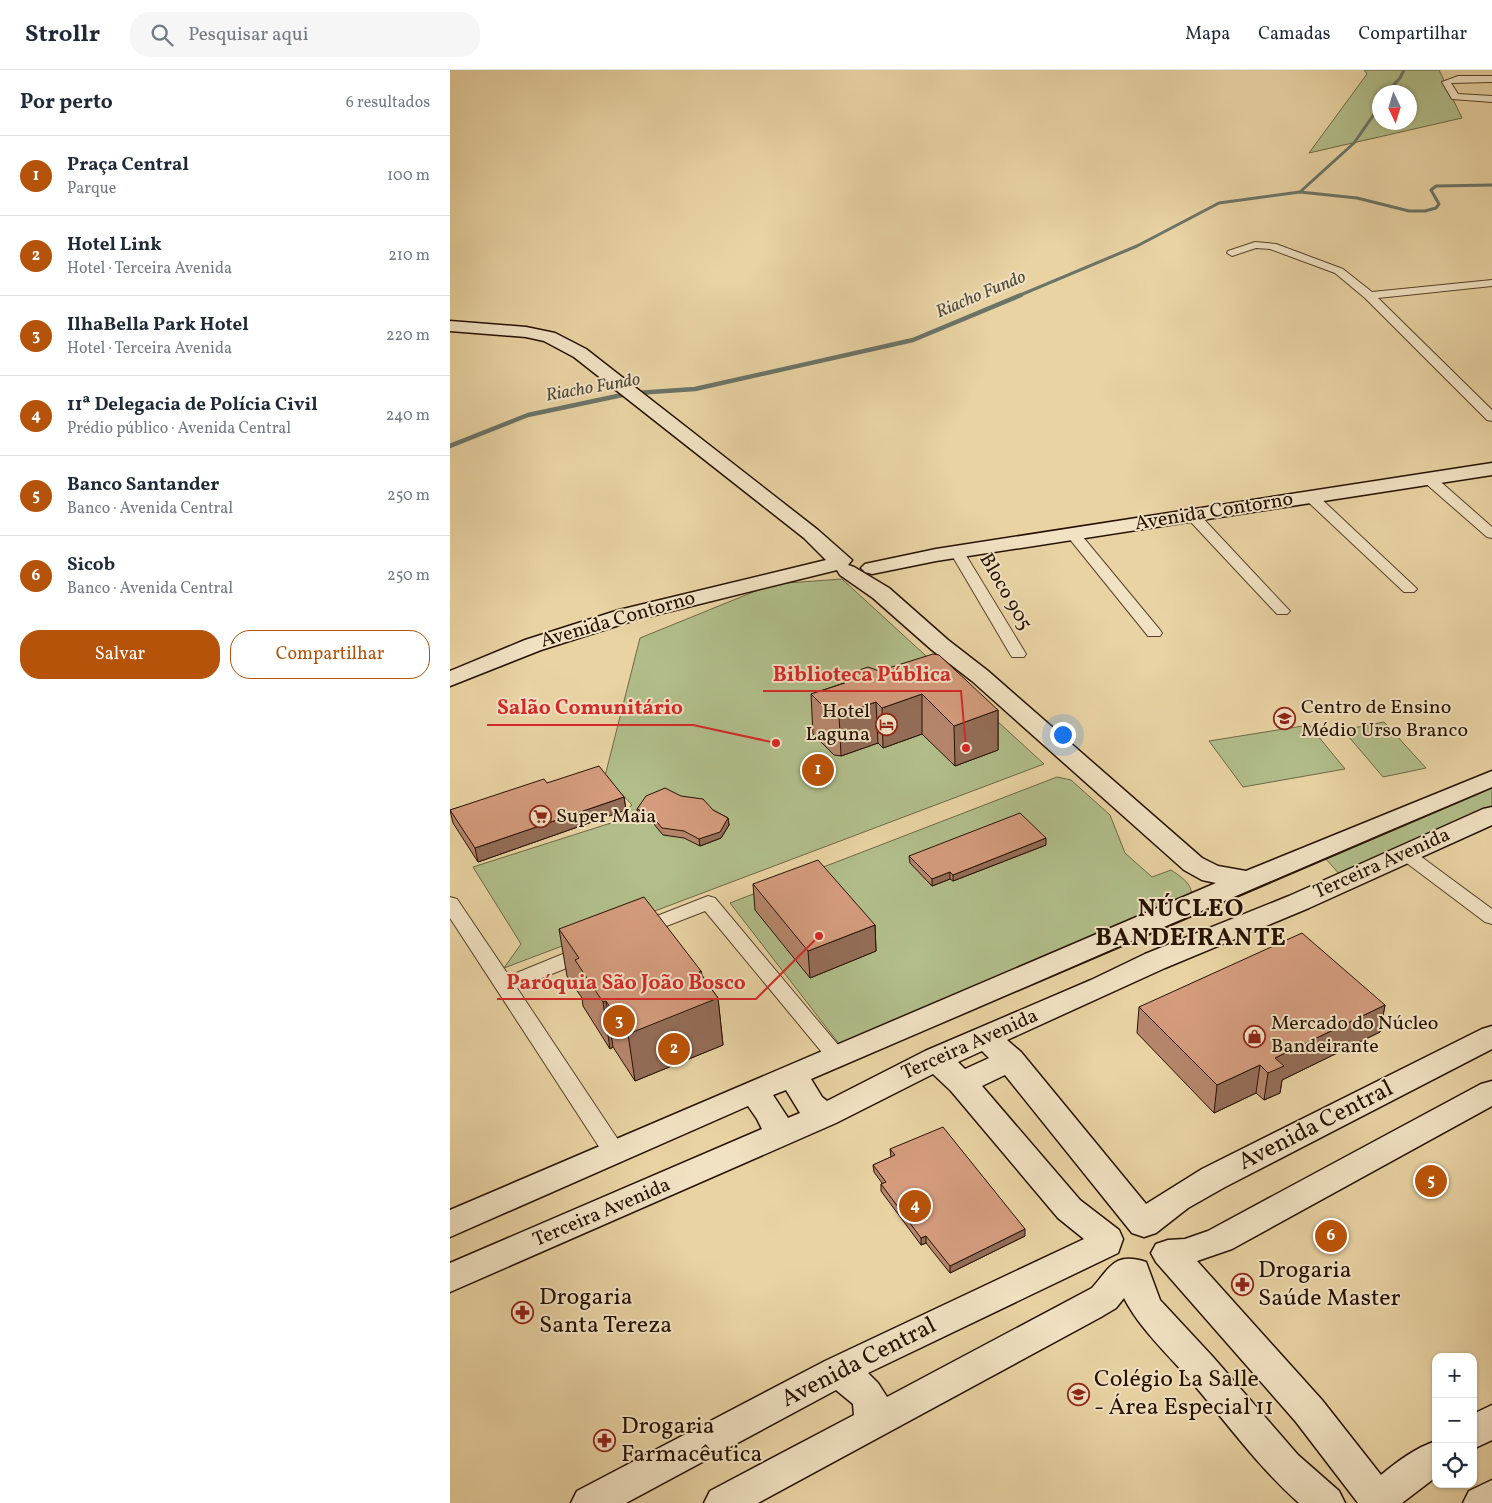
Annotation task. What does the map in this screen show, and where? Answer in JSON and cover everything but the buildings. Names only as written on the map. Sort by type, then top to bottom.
[{"type":"street","points":[[1492,79],[1458,79],[1446,82],[1454,97],[1492,99]]},
{"type":"street","points":[[1232,253],[1255,245],[1272,246],[1331,267],[1370,296],[1492,417]]},
{"type":"street","points":[[1370,296],[1492,283]]},
{"type":"street","points":[[450,326],[495,328],[549,337],[580,353],[811,534],[830,554],[854,564],[882,593],[940,645],[988,682],[1194,864],[1212,874],[1282,875],[1301,894],[1299,902]]},
{"type":"street","name":"Avenida Contorno","points":[[450,679],[510,653],[626,615],[790,574],[854,564],[957,552],[1492,468]]},
{"type":"street","points":[[1429,479],[1492,534]]},
{"type":"street","points":[[1311,497],[1409,589]]},
{"type":"street","points":[[1194,516],[1282,611]]},
{"type":"street","points":[[1073,534],[1154,633]]},
{"type":"street","name":"Bloco 905","points":[[957,552],[1018,654]]},
{"type":"street","name":"Terceira Avenida","points":[[450,1224],[1204,898],[1304,858],[1492,778]]},
{"type":"street","name":"Terceira Avenida","points":[[450,1278],[825,1115],[936,1059],[1155,961],[1299,902],[1492,815]]},
{"type":"street","points":[[1406,854],[1492,918]]},
{"type":"street","points":[[1304,858],[1308,866],[1322,877],[1345,881]]},
{"type":"street","points":[[1194,864],[1205,885],[1204,898]]},
{"type":"street","points":[[624,936],[708,902],[837,1058]]},
{"type":"street","points":[[450,903],[615,1153]]},
{"type":"street","points":[[504,986],[606,944]]},
{"type":"street","name":"Avenida Central","points":[[1144,1224],[1161,1209],[1228,1171],[1492,1036]]},
{"type":"street","points":[[986,1038],[1010,1060],[1144,1224],[1158,1230],[1166,1241],[1168,1253],[1309,1411],[1373,1502],[1412,1472],[1432,1460]]},
{"type":"street","points":[[936,1059],[962,1083],[1069,1209],[1106,1242]]},
{"type":"street","points":[[962,1083],[1010,1060]]},
{"type":"street","points":[[793,1076],[811,1105],[825,1115]]},
{"type":"street","points":[[752,1092],[766,1105],[776,1122],[779,1135]]},
{"type":"street","points":[[1168,1253],[1185,1252],[1220,1240],[1492,1092]]},
{"type":"street","points":[[1144,1224],[1121,1226],[1112,1231],[1106,1242],[1108,1255],[1116,1264],[1131,1272],[1144,1272],[1162,1264],[1168,1253]]},
{"type":"street","name":"Avenida Central","points":[[590,1503],[836,1372],[1106,1242]]},
{"type":"street","points":[[723,1503],[1089,1307],[1104,1298],[1131,1272]]},
{"type":"street","points":[[1131,1272],[1140,1296],[1148,1310],[1201,1368],[1285,1467],[1326,1503]]},
{"type":"street","points":[[836,1372],[854,1381],[869,1398],[874,1407],[868,1426]]},
{"type":"street","points":[[1477,1430],[1492,1421]]},
{"type":"street","points":[[1482,1503],[1492,1497]]},
{"type":"green space","points":[[1364,70],[1439,70],[1462,118],[1417,128],[1417,85],[1372,85],[1372,130],[1410,130],[1309,153],[1367,74]]},
{"type":"green space","points":[[842,579],[1044,764],[504,968],[521,944],[473,867],[611,823],[632,805],[605,776],[640,638],[773,584]]},
{"type":"green space","points":[[1384,722],[1426,768],[1383,777],[1343,730]]},
{"type":"green space","points":[[1309,725],[1345,769],[1243,787],[1209,741]]},
{"type":"green space","points":[[1057,777],[1071,780],[1110,815],[1125,853],[1152,877],[1171,870],[1183,878],[1191,889],[1191,898],[840,1045],[730,903]]},
{"type":"green space","points":[[1492,784],[1492,810],[1342,877],[1326,859]]},
{"type":"waterway","points":[[1394,85],[1404,70]]},
{"type":"waterway","points":[[1300,192],[1354,143],[1372,117]]},
{"type":"waterway","name":"Riacho Fundo","points":[[1300,192],[1357,198],[1409,211],[1425,211],[1436,208],[1439,204],[1431,190],[1436,186],[1492,185]]},
{"type":"waterway","name":"Riacho Fundo","points":[[1018,296],[1137,246],[1219,203],[1300,192]]},
{"type":"waterway","name":"Riacho Fundo","points":[[636,393],[695,389],[913,340],[1021,295]]},
{"type":"waterway","name":"Riacho Fundo","points":[[450,446],[528,415],[627,394]]},
{"type":"place","name":"Centro de Ensino Médio Urso Branco","points":[[1285,719]]},
{"type":"place","name":"Hotel Laguna","points":[[886,724]]},
{"type":"place","name":"Salão Comunitário","points":[[776,743]]},
{"type":"place","name":"Biblioteca Pública","points":[[966,748]]},
{"type":"place","name":"Praça Central","points":[[818,770]]},
{"type":"place","name":"Super Maia","points":[[540,817]]},
{"type":"place","name":"Paróquia São João Bosco","points":[[819,936]]},
{"type":"place","name":"IlhaBella Park Hotel","points":[[619,1021]]},
{"type":"place","name":"Mercado do Núcleo Bandeirante","points":[[1255,1036]]},
{"type":"place","name":"Hotel Link","points":[[674,1049]]},
{"type":"place","name":"Banco Santander","points":[[1431,1181]]},
{"type":"place","name":"11ª Delegacia de Polícia Civil","points":[[915,1206]]},
{"type":"place","name":"Sicob","points":[[1331,1236]]},
{"type":"place","name":"Drogaria Saúde Master","points":[[1242,1285]]},
{"type":"place","name":"Drogaria Santa Tereza","points":[[523,1312]]},
{"type":"place","name":"Colégio La Salle - Área Especial 11","points":[[1078,1394]]},
{"type":"place","name":"Drogaria Farmacêutica","points":[[605,1441]]},
{"type":"district","name":"NÚCLEO BANDEIRANTE","points":[[1191,924]]}]
